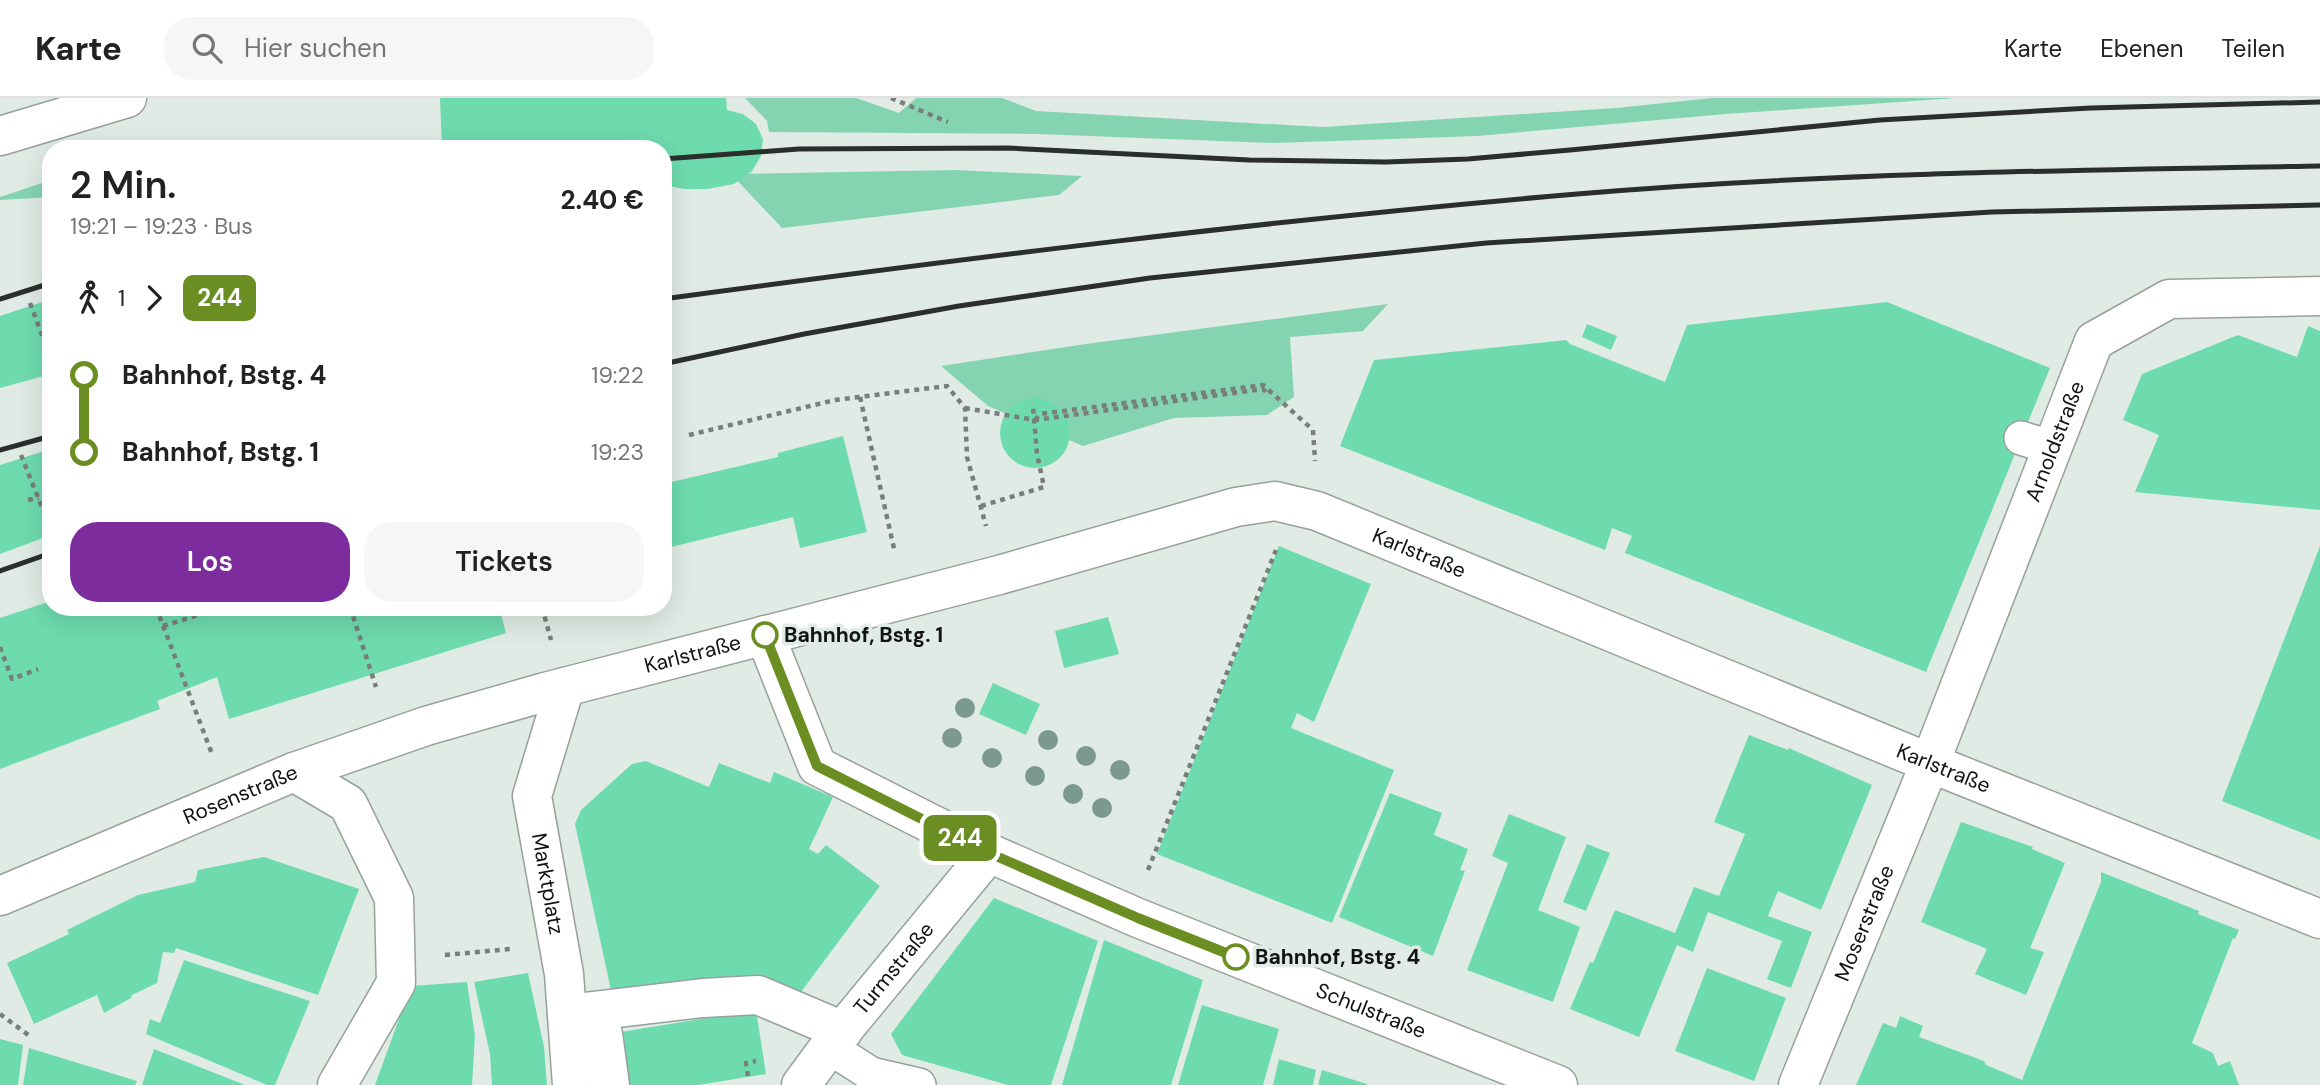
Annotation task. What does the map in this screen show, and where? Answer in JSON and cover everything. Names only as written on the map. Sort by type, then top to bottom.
[{"type":"street","points":[[0,136],[72,106],[128,98]]},
{"type":"street","name":"Arnoldstraße","points":[[1930,763],[2037,443],[2094,341],[2169,299],[2320,296]]},
{"type":"street","name":"Karlstraße","points":[[484,708],[999,575],[1236,507],[1275,501],[1317,511],[1930,763],[2320,919]]},
{"type":"street","name":"Schulstraße","points":[[765,635],[817,766],[989,853],[1138,918],[1558,1085]]},
{"type":"street","name":"Marktplatz","points":[[565,687],[532,796],[560,953],[572,1085]]},
{"type":"street","name":"Rosenstraße","points":[[0,896],[294,772],[484,708]]},
{"type":"street","name":"Moserstraße","points":[[1798,1085],[1930,763]]},
{"type":"street","points":[[294,772],[348,804],[394,898],[396,983],[337,1085]]},
{"type":"street","name":"Turmstraße","points":[[801,1085],[989,853]]},
{"type":"street","points":[[567,1014],[704,998],[758,995],[836,1039]]},
{"type":"street","points":[[603,1034],[610,1085]]},
{"type":"lane","points":[[836,1039],[871,1074],[919,1085]]},
{"type":"path","points":[[891,98],[948,122]]},
{"type":"path","points":[[30,303],[42,335]]},
{"type":"path","points":[[965,408],[1035,420],[1263,389],[1313,430],[1263,385],[1040,414],[1035,420]]},
{"type":"path","points":[[689,435],[835,400],[947,386],[965,408],[967,457],[999,575]]},
{"type":"path","points":[[860,397],[888,523]]},
{"type":"path","points":[[981,506],[1044,487],[1037,454],[1033,407]]},
{"type":"path","points":[[21,455],[42,506]]},
{"type":"path","points":[[28,500],[39,498]]},
{"type":"path","points":[[1138,918],[1137,898],[1280,540]]},
{"type":"path","points":[[159,616],[209,747]]},
{"type":"path","points":[[163,626],[195,616]]},
{"type":"path","points":[[353,616],[376,687]]},
{"type":"path","points":[[0,647],[12,679],[38,669]]},
{"type":"path","points":[[395,960],[537,947],[560,953]]},
{"type":"path","points":[[0,1014],[31,1037]]},
{"type":"path","points":[[748,1076],[746,1063],[764,1059]]},
{"type":"green space","points":[[745,98],[856,98],[899,113],[916,98],[1002,98],[1036,111],[1323,127],[1616,108],[1713,98],[1956,98],[1726,114],[1477,136],[1275,143],[1037,134],[769,132],[767,121]]},
{"type":"green space","points":[[956,170],[1082,176],[1059,195],[782,228],[731,174]]},
{"type":"green space","points":[[42,183],[42,198],[0,200],[0,197]]},
{"type":"green space","points":[[1388,304],[1363,331],[1290,337],[1294,397],[1267,415],[1174,418],[1083,446],[988,406],[941,366],[1086,344]]},
{"type":"building","points":[[440,98],[726,98],[727,110],[743,114],[756,124],[763,139],[761,156],[752,171],[734,184],[707,189],[672,187],[672,140],[442,140]]},
{"type":"building","points":[[42,302],[42,376],[0,388],[0,316]]},
{"type":"building","points":[[1887,302],[2050,368],[1926,672],[1625,553],[1632,536],[1612,528],[1605,550],[1340,446],[1374,360],[1566,340],[1570,344],[1665,382],[1687,325]]},
{"type":"building","points":[[1587,324],[1617,336],[1611,350],[1582,337]]},
{"type":"building","points":[[2308,326],[2320,331],[2320,510],[2135,492],[2159,435],[2123,420],[2142,374],[2238,335],[2297,357]]},
{"type":"building","points":[[1035,398],[1060,408],[1070,433],[1060,458],[1035,468],[1010,458],[1000,433],[1010,408]]},
{"type":"building","points":[[843,436],[867,532],[800,548],[793,517],[672,547],[672,482],[778,457],[778,453]]},
{"type":"building","points":[[42,452],[42,538],[0,554],[0,465]]},
{"type":"building","points":[[1279,546],[1371,584],[1314,722],[1297,713],[1291,728],[1394,770],[1332,923],[1157,854]]},
{"type":"building","points":[[2320,546],[2320,840],[2222,801]]},
{"type":"building","points":[[42,604],[42,616],[501,616],[506,633],[229,719],[217,677],[157,701],[160,709],[0,769],[0,618]]},
{"type":"building","points":[[1108,617],[1119,654],[1064,668],[1055,631]]},
{"type":"building","points":[[993,683],[1040,704],[1026,735],[979,714]]},
{"type":"building","points":[[1749,735],[1788,750],[1789,748],[1872,785],[1821,910],[1778,891],[1768,916],[1812,932],[1791,988],[1767,979],[1782,941],[1708,912],[1693,952],[1677,945],[1639,1037],[1570,1009],[1615,910],[1675,933],[1694,887],[1719,896],[1745,834],[1714,822]]},
{"type":"building","points":[[646,761],[709,787],[719,763],[770,783],[774,772],[833,797],[809,849],[818,854],[826,845],[880,886],[792,1004],[754,975],[614,1004],[575,824],[581,810],[632,764]]},
{"type":"building","points":[[1390,793],[1442,813],[1434,835],[1468,849],[1460,870],[1465,871],[1433,956],[1339,917]]},
{"type":"building","points":[[1509,814],[1566,837],[1538,910],[1580,927],[1553,1002],[1467,970],[1508,863],[1492,856]]},
{"type":"building","points":[[1961,822],[2033,847],[2032,849],[2065,863],[2030,948],[2044,952],[2026,995],[1975,974],[1987,949],[1921,922]]},
{"type":"building","points":[[1587,844],[1610,853],[1586,911],[1563,902]]},
{"type":"building","points":[[264,857],[359,889],[318,995],[176,948],[174,953],[163,952],[157,983],[104,1013],[97,995],[34,1024],[7,963],[69,934],[67,930],[138,895],[195,882],[198,870]]},
{"type":"building","points":[[2101,872],[2239,930],[2235,939],[2233,938],[2192,1043],[2213,1053],[2218,1066],[2230,1061],[2239,1085],[1856,1085],[1883,1023],[1896,1028],[1900,1016],[1923,1026],[1919,1037],[1984,1061],[1986,1065],[2022,1080],[2101,882]]},
{"type":"building","points":[[994,898],[1098,941],[1051,1085],[1008,1085],[902,1055],[891,1034]]},
{"type":"building","points":[[1104,940],[1203,980],[1171,1085],[1062,1085]]},
{"type":"building","points":[[184,960],[310,1001],[275,1085],[267,1085],[146,1034],[150,1019],[160,1023]]},
{"type":"building","points":[[1707,968],[1786,998],[1754,1081],[1675,1051]]},
{"type":"building","points":[[528,973],[544,1047],[547,1085],[492,1085],[490,1054],[474,982]]},
{"type":"building","points":[[467,982],[475,1036],[472,1085],[375,1085],[411,986]]},
{"type":"building","points":[[1202,1005],[1279,1029],[1263,1085],[1178,1085]]},
{"type":"building","points":[[756,1010],[766,1074],[698,1085],[610,1085],[615,1033]]},
{"type":"building","points":[[0,1039],[23,1045],[18,1085],[0,1085]]},
{"type":"building","points":[[29,1048],[137,1081],[135,1085],[23,1085]]},
{"type":"building","points":[[154,1049],[245,1085],[142,1085]]},
{"type":"building","points":[[1279,1059],[1316,1070],[1313,1085],[1273,1085]]},
{"type":"building","points":[[1322,1070],[1367,1084],[1367,1085],[1318,1085]]},
{"type":"railway","points":[[672,158],[799,149],[1008,148],[1249,160],[1386,162],[1468,159],[1880,120],[2091,108],[2320,102]]},
{"type":"railway","points":[[672,298],[1119,241],[1577,194],[1855,177],[2320,166]]},
{"type":"railway","points":[[672,362],[804,334],[959,306],[1150,278],[1486,243],[1992,212],[2320,205]]},
{"type":"railway","points":[[0,299],[42,286]]},
{"type":"railway","points":[[0,450],[42,438]]},
{"type":"railway","points":[[0,571],[42,556]]},
{"type":"bus line","name":"244","points":[[765,635],[817,766],[989,853],[1236,957]]},
{"type":"place","name":"Bahnhof, Bstg. 1","points":[[765,635]]},
{"type":"place","name":"Bahnhof, Bstg. 4","points":[[1236,957]]}]
